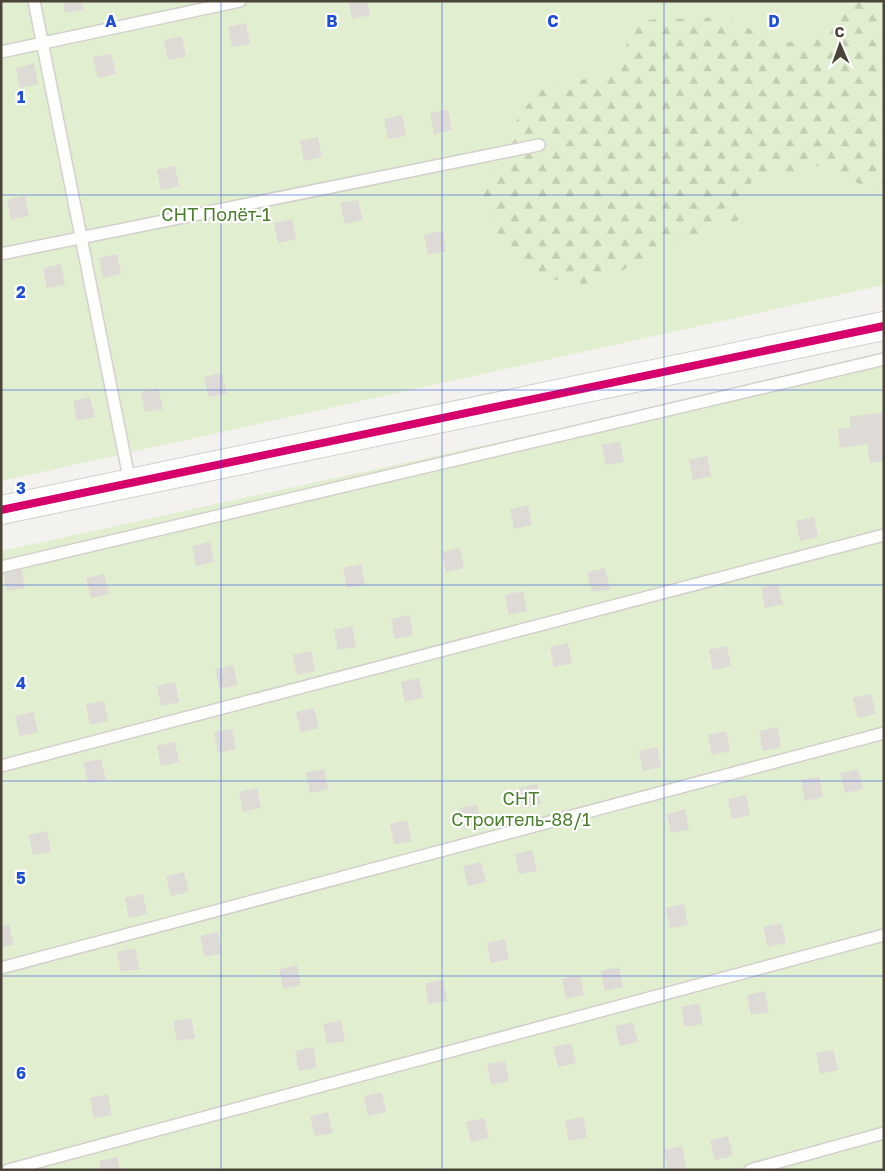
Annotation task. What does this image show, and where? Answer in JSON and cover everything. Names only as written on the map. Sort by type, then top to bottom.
[{"type":"street","points":[[1,510],[884,326]]},
{"type":"lane","points":[[34,1],[130,483]]},
{"type":"lane","points":[[1,52],[240,1]]},
{"type":"lane","points":[[1,254],[539,145]]},
{"type":"lane","points":[[1,567],[884,360]]},
{"type":"lane","points":[[1,766],[884,535]]},
{"type":"lane","points":[[1,968],[884,733]]},
{"type":"lane","points":[[8,1170],[884,935]]},
{"type":"lane","points":[[750,1170],[884,1133]]},
{"type":"green space","name":"СНТ Полёт-1","points":[[1,1],[884,1],[884,285],[1,481]]},
{"type":"green space","points":[[853,1],[884,1],[884,195],[819,166],[752,180],[739,220],[672,243],[594,286],[545,278],[504,245],[481,201],[500,144],[540,87],[608,75],[641,20],[723,17],[782,43],[827,37]]},
{"type":"green space","name":"СНТ Строитель-88/1","points":[[884,358],[884,1170],[1,1170],[1,551]]},
{"type":"building","points":[[63,1],[82,1],[83,10],[65,13]]},
{"type":"building","points":[[349,1],[367,1],[370,15],[352,19]]},
{"type":"building","points":[[246,23],[250,44],[232,47],[228,27]]},
{"type":"building","points":[[182,36],[186,57],[168,60],[164,40]]},
{"type":"building","points":[[111,54],[116,74],[98,78],[93,57]]},
{"type":"building","points":[[34,63],[38,84],[20,88],[16,68]]},
{"type":"building","points":[[448,110],[452,130],[434,134],[430,113]]},
{"type":"building","points":[[402,115],[406,136],[388,139],[384,119]]},
{"type":"building","points":[[318,137],[322,157],[304,161],[300,141]]},
{"type":"building","points":[[175,166],[179,186],[161,190],[157,170]]},
{"type":"building","points":[[25,196],[29,216],[11,220],[7,200]]},
{"type":"building","points":[[358,200],[363,220],[345,224],[340,203]]},
{"type":"building","points":[[292,219],[296,239],[278,243],[274,223]]},
{"type":"building","points":[[442,231],[446,251],[428,255],[424,235]]},
{"type":"building","points":[[117,254],[121,274],[103,278],[99,258]]},
{"type":"building","points":[[61,264],[65,285],[47,288],[43,268]]},
{"type":"building","points":[[222,373],[227,394],[209,397],[204,377]]},
{"type":"building","points":[[158,388],[163,409],[145,412],[141,392]]},
{"type":"building","points":[[90,397],[95,417],[77,421],[73,401]]},
{"type":"building","points":[[884,412],[884,461],[870,463],[867,444],[840,448],[838,429],[851,427],[849,417]]},
{"type":"building","points":[[620,441],[624,462],[606,465],[602,445]]},
{"type":"building","points":[[707,456],[711,476],[693,480],[689,460]]},
{"type":"building","points":[[528,505],[532,525],[514,529],[510,509]]},
{"type":"building","points":[[814,517],[818,537],[800,541],[796,521]]},
{"type":"building","points":[[210,542],[214,562],[196,566],[192,546]]},
{"type":"building","points":[[460,548],[464,568],[446,572],[442,552]]},
{"type":"building","points":[[361,564],[365,584],[347,588],[343,568]]},
{"type":"building","points":[[21,567],[25,588],[7,591],[3,571]]},
{"type":"building","points":[[605,568],[610,589],[592,592],[587,572]]},
{"type":"building","points":[[104,574],[109,594],[91,598],[86,578]]},
{"type":"building","points":[[778,584],[783,604],[765,608],[761,588]]},
{"type":"building","points":[[523,591],[527,611],[509,615],[505,595]]},
{"type":"building","points":[[409,615],[413,635],[395,639],[391,619]]},
{"type":"building","points":[[352,626],[356,647],[338,650],[334,630]]},
{"type":"building","points":[[568,643],[572,663],[554,667],[550,647]]},
{"type":"building","points":[[727,646],[731,666],[713,670],[709,650]]},
{"type":"building","points":[[311,651],[315,671],[297,675],[293,655]]},
{"type":"building","points":[[233,665],[238,685],[220,689],[215,669]]},
{"type":"building","points":[[419,678],[423,698],[405,702],[401,682]]},
{"type":"building","points":[[175,682],[179,702],[161,706],[157,686]]},
{"type":"building","points":[[871,694],[876,714],[858,718],[853,698]]},
{"type":"building","points":[[104,701],[108,721],[90,725],[86,704]]},
{"type":"building","points":[[314,708],[319,728],[301,732],[296,712]]},
{"type":"building","points":[[33,712],[38,732],[20,736],[15,716]]},
{"type":"building","points":[[777,727],[781,747],[763,751],[759,731]]},
{"type":"building","points":[[232,729],[236,749],[218,753],[214,732]]},
{"type":"building","points":[[726,731],[730,751],[712,755],[708,735]]},
{"type":"building","points":[[175,742],[179,762],[161,766],[157,746]]},
{"type":"building","points":[[657,747],[661,767],[643,771],[639,751]]},
{"type":"building","points":[[101,759],[106,780],[88,783],[83,763]]},
{"type":"building","points":[[324,769],[328,789],[310,793],[306,772]]},
{"type":"building","points":[[858,769],[863,789],[845,793],[840,773]]},
{"type":"building","points":[[819,777],[823,797],[805,801],[801,780]]},
{"type":"building","points":[[537,784],[541,804],[523,808],[519,788]]},
{"type":"building","points":[[257,788],[261,808],[243,812],[239,792]]},
{"type":"building","points":[[746,795],[750,815],[732,819],[728,799]]},
{"type":"building","points":[[477,805],[481,825],[464,829],[459,808]]},
{"type":"building","points":[[685,809],[689,830],[671,833],[667,814]]},
{"type":"building","points":[[407,820],[412,841],[394,844],[390,824]]},
{"type":"building","points":[[47,831],[51,852],[33,855],[29,835]]},
{"type":"building","points":[[532,850],[537,871],[519,874],[515,854]]},
{"type":"building","points":[[481,862],[486,882],[468,886],[463,866]]},
{"type":"building","points":[[184,872],[189,892],[171,896],[166,876]]},
{"type":"building","points":[[143,894],[147,914],[129,918],[125,898]]},
{"type":"building","points":[[684,904],[688,925],[670,928],[666,908]]},
{"type":"building","points":[[781,923],[786,943],[768,947],[763,927]]},
{"type":"building","points":[[9,924],[14,945],[1,947],[1,926]]},
{"type":"building","points":[[218,932],[222,953],[205,957],[200,936]]},
{"type":"building","points":[[505,939],[509,959],[491,963],[487,943]]},
{"type":"building","points":[[135,948],[139,969],[121,972],[117,952]]},
{"type":"building","points":[[297,965],[301,985],[283,989],[279,969]]},
{"type":"building","points":[[619,967],[623,987],[605,991],[601,971]]},
{"type":"building","points":[[580,975],[584,995],[566,999],[562,979]]},
{"type":"building","points":[[443,980],[447,1001],[429,1004],[425,984]]},
{"type":"building","points":[[765,991],[769,1012],[751,1015],[747,995]]},
{"type":"building","points":[[699,1003],[703,1024],[685,1027],[681,1007]]},
{"type":"building","points":[[191,1018],[195,1038],[177,1041],[173,1021]]},
{"type":"building","points":[[341,1020],[345,1041],[327,1044],[323,1024]]},
{"type":"building","points":[[633,1022],[638,1042],[620,1046],[615,1026]]},
{"type":"building","points":[[571,1043],[576,1063],[558,1067],[553,1047]]},
{"type":"building","points":[[313,1047],[317,1068],[299,1071],[295,1051]]},
{"type":"building","points":[[833,1050],[838,1070],[820,1074],[816,1053]]},
{"type":"building","points":[[505,1061],[509,1081],[491,1085],[487,1064]]},
{"type":"building","points":[[382,1092],[386,1112],[368,1116],[364,1096]]},
{"type":"building","points":[[108,1094],[112,1115],[94,1118],[90,1098]]},
{"type":"building","points":[[328,1112],[333,1133],[315,1136],[310,1116]]},
{"type":"building","points":[[583,1117],[587,1138],[569,1141],[565,1121]]},
{"type":"building","points":[[484,1118],[489,1138],[471,1142],[466,1122]]},
{"type":"building","points":[[728,1136],[733,1156],[715,1160],[710,1140]]},
{"type":"building","points":[[682,1146],[686,1167],[668,1170],[664,1150]]},
{"type":"building","points":[[117,1157],[120,1170],[101,1170],[99,1161]]},
{"type":"cycle path","points":[[1,510],[884,326]]}]
